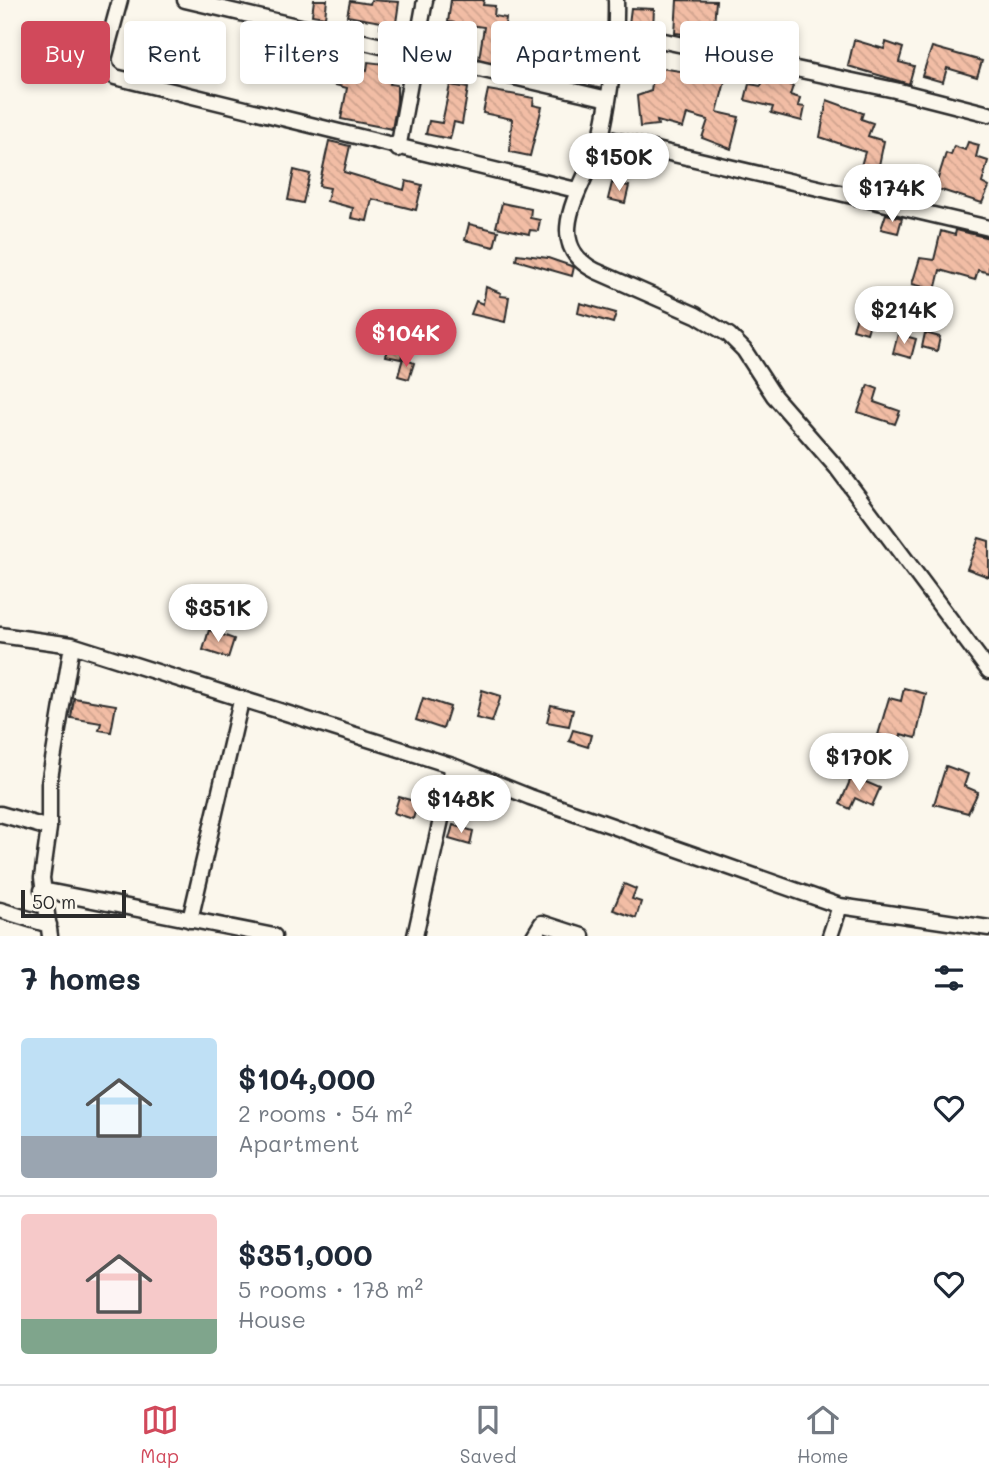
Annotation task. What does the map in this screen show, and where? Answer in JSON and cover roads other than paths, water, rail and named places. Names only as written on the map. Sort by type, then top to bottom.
[{"type":"street","points":[[120,0],[104,59],[106,69],[115,77],[398,149],[576,190]]},
{"type":"street","points":[[185,0],[378,46]]},
{"type":"street","points":[[422,21],[425,0]]},
{"type":"street","points":[[616,0],[617,21]]},
{"type":"street","points":[[666,41],[895,90],[989,114]]},
{"type":"street","points":[[477,69],[608,99]]},
{"type":"street","points":[[398,149],[410,84]]},
{"type":"street","points":[[610,84],[601,137],[576,190],[570,216],[570,237],[575,255],[582,264],[696,315],[729,335],[744,350],[774,396],[837,468],[989,671]]},
{"type":"street","points":[[601,137],[989,228]]},
{"type":"street","points":[[0,635],[72,645],[241,701],[453,766],[530,797],[840,906],[989,928]]},
{"type":"street","points":[[50,930],[42,890],[49,828],[49,784],[72,645]]},
{"type":"street","points":[[190,920],[241,701]]},
{"type":"street","points":[[415,936],[453,766]]},
{"type":"street","points":[[0,814],[49,828]]},
{"type":"street","points":[[42,890],[190,920],[225,932],[274,936]]},
{"type":"street","points":[[830,936],[840,906]]},
{"type":"street","points":[[0,911],[50,930]]},
{"type":"street","points":[[534,936],[542,923],[582,936]]}]
